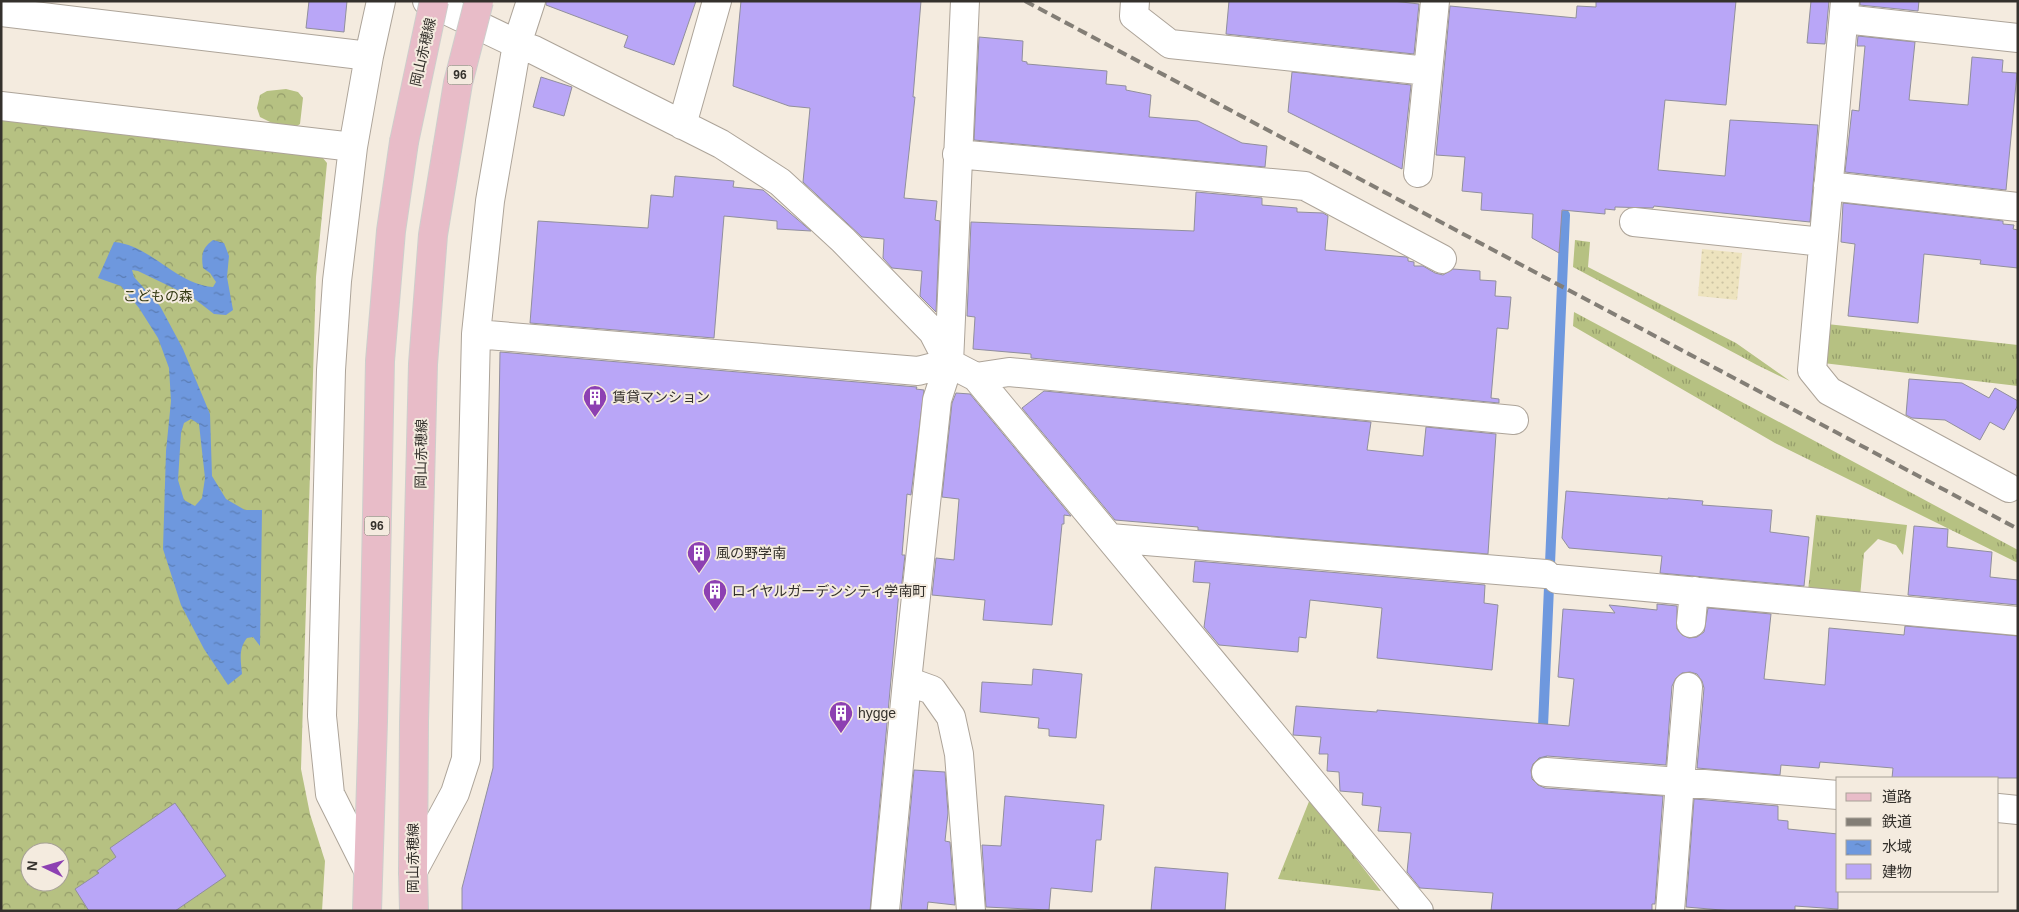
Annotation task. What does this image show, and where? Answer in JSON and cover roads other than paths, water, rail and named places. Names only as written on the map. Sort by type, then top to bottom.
[{"type":"main road","name":"岡山赤穂線","points":[[367,911],[374,711],[380,361],[391,231],[404,142],[434,1]]},
{"type":"main road","name":"岡山赤穂線","points":[[414,911],[414,722],[424,364],[433,235],[458,83],[479,1]]},
{"type":"street","points":[[368,870],[330,794],[322,716],[331,370],[337,281],[353,147],[368,56],[381,1]]},
{"type":"street","points":[[427,1],[517,44],[534,50],[721,144],[780,182],[843,240],[933,332],[949,363],[976,376],[1419,911]]},
{"type":"street","points":[[413,870],[455,793],[466,759],[476,334],[490,202],[517,44],[531,1]]},
{"type":"street","points":[[682,125],[717,1]]},
{"type":"street","points":[[885,911],[937,400],[949,363],[965,1]]},
{"type":"street","points":[[1135,1],[1134,16],[1170,44],[1428,70]]},
{"type":"street","points":[[1418,173],[1434,1]]},
{"type":"street","points":[[2009,488],[1830,391],[1812,370],[1844,10],[2018,38]]},
{"type":"street","points":[[1,12],[368,56]]},
{"type":"street","points":[[1,106],[353,147]]},
{"type":"street","points":[[957,154],[1304,186],[1442,259]]},
{"type":"street","points":[[1828,186],[2018,207]]},
{"type":"street","points":[[1634,222],[1823,242]]},
{"type":"street","points":[[476,334],[918,372],[949,363]]},
{"type":"street","points":[[976,376],[1009,372],[1514,420]]},
{"type":"street","points":[[1110,538],[2018,621]]},
{"type":"street","points":[[1692,623],[1694,591]]},
{"type":"street","points":[[907,681],[932,690],[951,716],[959,754],[971,911]]},
{"type":"street","points":[[1670,911],[1688,687]]},
{"type":"street","points":[[1546,772],[1836,795]]},
{"type":"street","points":[[1999,808],[2018,810]]},
{"type":"water","points":[[213,240],[224,243],[229,256],[227,277],[233,310],[226,315],[214,314],[192,297],[138,271],[132,270],[134,277],[160,306],[183,349],[210,414],[212,476],[226,499],[245,510],[262,510],[260,646],[253,637],[247,638],[241,651],[242,674],[228,685],[204,649],[181,605],[163,549],[166,451],[171,401],[169,368],[158,338],[139,308],[121,286],[98,278],[114,242],[140,250],[187,279],[213,287],[216,282],[210,273],[203,268],[202,256],[207,246]],"holes":[[[191,419],[199,424],[205,478],[202,498],[195,506],[184,500],[178,480],[181,433],[184,423]]]},
{"type":"waterway","points":[[1541,773],[1565,215]]},
{"type":"railway","points":[[1025,1],[2018,529]]},
{"type":"place","name":"賃貸マンション","points":[[595,418]]},
{"type":"place","name":"風の野学南","points":[[699,574]]},
{"type":"place","name":"ロイヤルガーデンシティ学南町","points":[[715,612]]},
{"type":"place","name":"hygge","points":[[841,734]]},
{"type":"park label","name":"こどもの森","points":[[158,296]]}]
